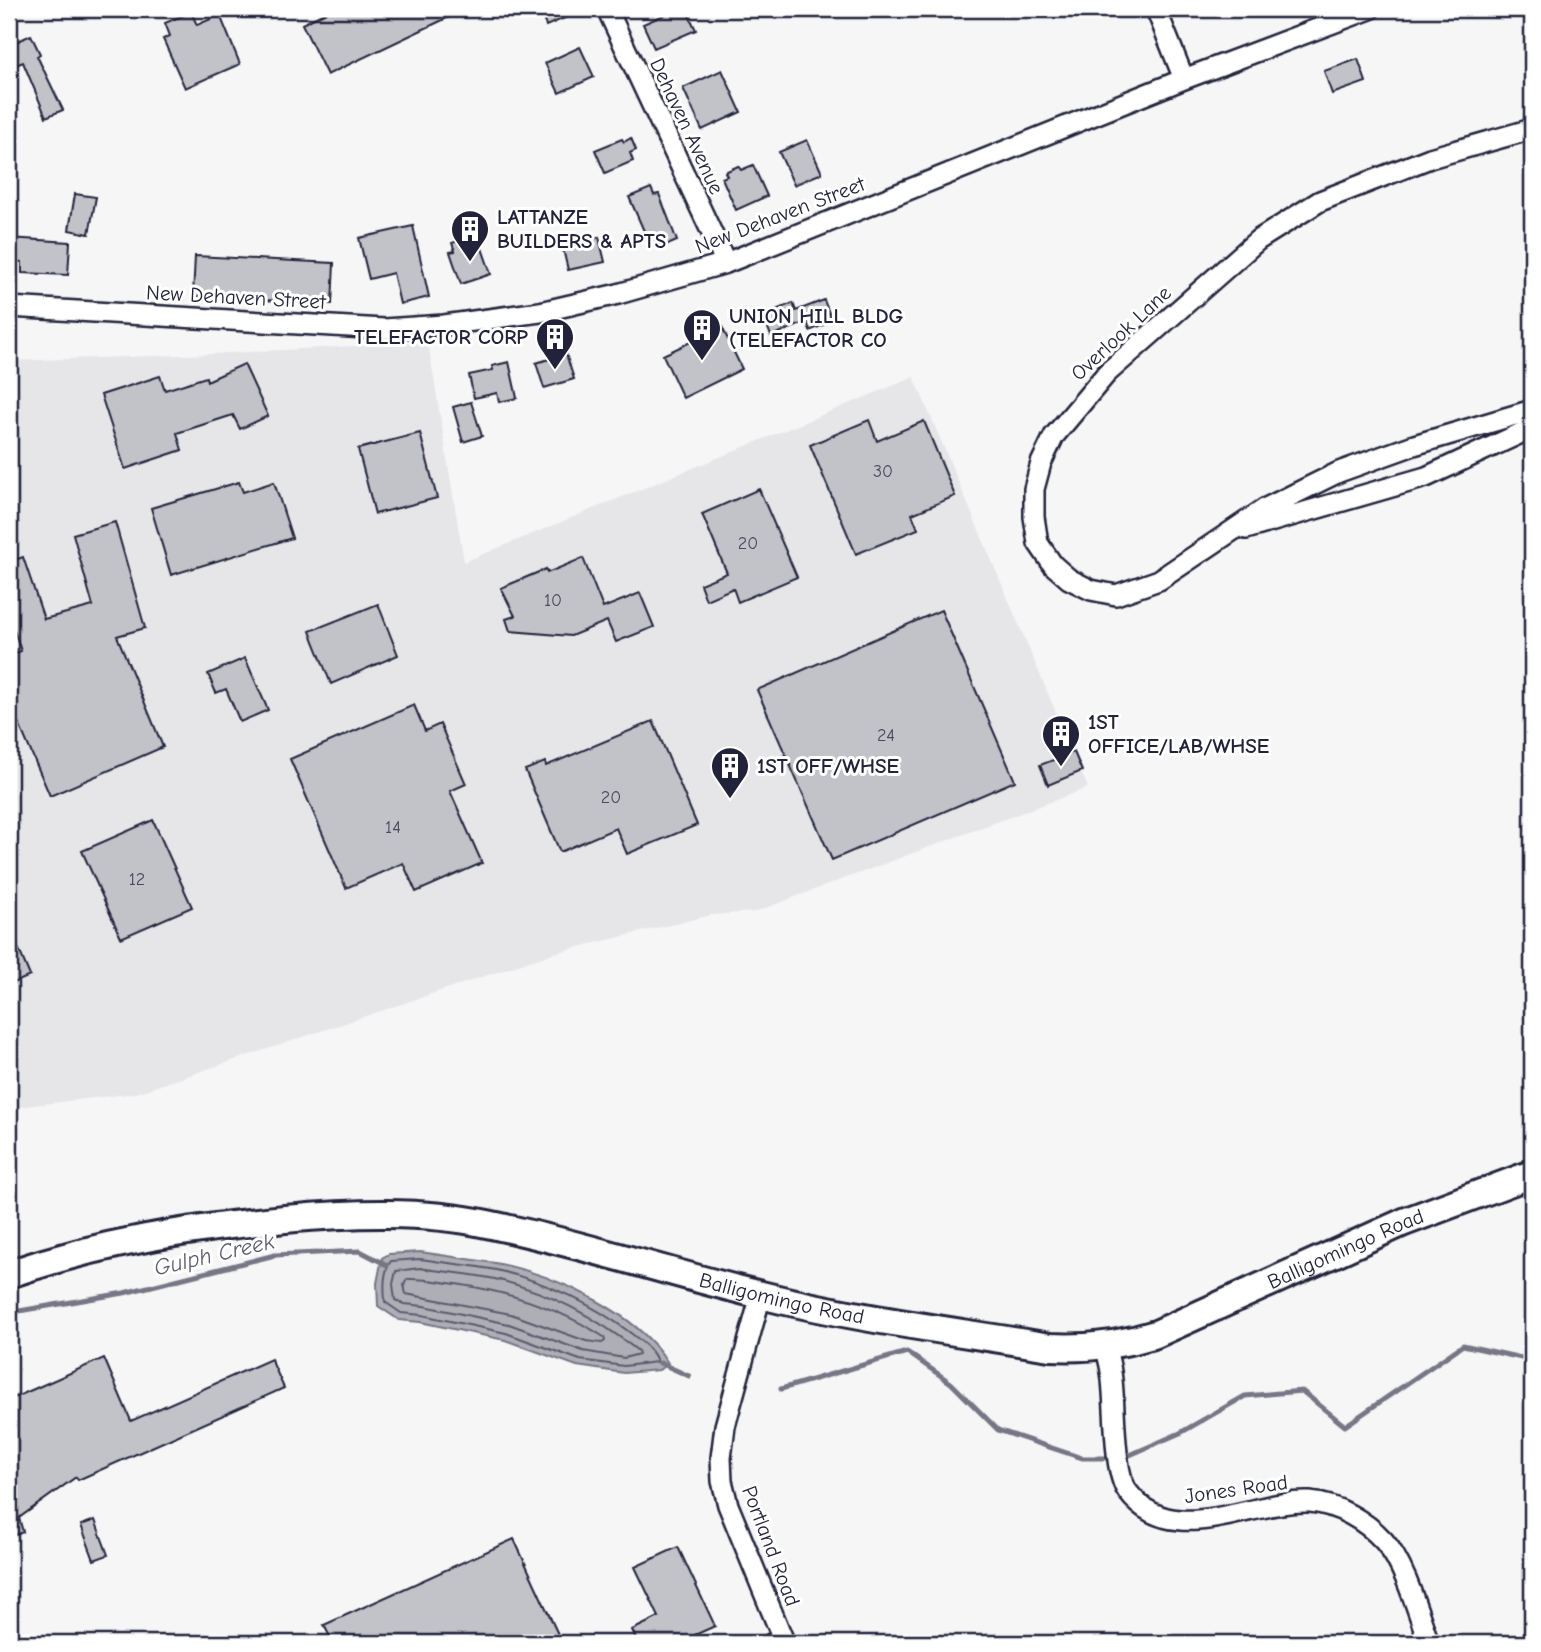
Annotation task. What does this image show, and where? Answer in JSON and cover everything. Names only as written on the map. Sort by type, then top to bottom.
[{"type":"street","name":"Dehaven Avenue","points":[[607,9],[726,263]]},
{"type":"street","points":[[1156,9],[1184,79]]},
{"type":"street","name":"New Dehaven Street","points":[[9,307],[376,328],[432,326],[540,312],[618,294],[726,263],[1184,79],[1370,9]]},
{"type":"street","name":"Overlook Lane","points":[[1532,129],[1430,158],[1320,201],[1258,240],[1107,373],[1054,436],[1041,463],[1034,489],[1038,543],[1053,565],[1069,579],[1091,590],[1116,594],[1159,580],[1266,508],[1339,472],[1532,410]]},
{"type":"street","name":"Overlook Lane","points":[[1232,533],[1426,477],[1532,428]]},
{"type":"street","points":[[1414,446],[1426,477]]},
{"type":"street","name":"Balligomingo Road","points":[[9,1275],[52,1260],[127,1240],[204,1227],[335,1215],[391,1214],[485,1223],[647,1263],[761,1295],[857,1315],[1050,1347],[1105,1346],[1156,1334],[1404,1222],[1532,1174]]},
{"type":"street","name":"Portland Road","points":[[761,1295],[725,1426],[721,1458],[722,1481],[728,1505],[783,1639],[773,1643]]},
{"type":"street","name":"Jones Road","points":[[1105,1346],[1111,1371],[1120,1475],[1128,1492],[1149,1511],[1184,1521],[1226,1517],[1283,1503],[1312,1502],[1339,1508],[1361,1521],[1385,1542],[1405,1579],[1429,1643]]},
{"type":"shaded area","points":[[428,342],[464,562],[914,377],[1088,788],[755,912],[711,915],[554,953],[136,1093],[9,1108],[9,361],[211,354]]},
{"type":"water","points":[[420,1252],[518,1268],[567,1286],[592,1298],[636,1327],[668,1363],[659,1370],[624,1373],[577,1366],[505,1340],[399,1320],[378,1306],[377,1283],[382,1258],[389,1254]]},
{"type":"building","points":[[332,9],[466,9],[327,75],[302,24]]},
{"type":"building","points":[[539,9],[586,9],[546,26]]},
{"type":"building","points":[[678,9],[686,9],[696,30],[654,48],[643,24]]},
{"type":"building","points":[[191,12],[197,25],[220,15],[240,64],[185,88],[163,39],[170,36],[165,23]]},
{"type":"building","points":[[31,35],[40,54],[37,56],[63,110],[46,117],[23,62],[9,68],[9,45]]},
{"type":"building","points":[[580,47],[594,77],[559,93],[545,63]]},
{"type":"building","points":[[1358,59],[1366,82],[1332,94],[1324,71]]},
{"type":"building","points":[[722,70],[741,112],[702,130],[683,88]]},
{"type":"building","points":[[631,138],[636,150],[630,153],[633,161],[605,173],[595,150]]},
{"type":"building","points":[[807,140],[822,173],[794,185],[779,152]]},
{"type":"building","points":[[753,165],[767,196],[736,210],[722,178],[727,176],[725,172],[738,166],[741,170]]},
{"type":"building","points":[[651,188],[654,195],[659,194],[677,241],[663,247],[661,243],[651,247],[629,197]]},
{"type":"building","points":[[75,194],[96,197],[89,234],[69,230]]},
{"type":"building","points":[[413,226],[429,297],[400,304],[393,273],[369,279],[359,238]]},
{"type":"building","name":"LATTANZE BUILDERS & APTS","points":[[475,228],[491,274],[461,284],[450,252],[455,251],[452,243],[464,239],[462,232]]},
{"type":"building","points":[[587,233],[591,239],[599,237],[605,262],[568,270],[562,245],[576,242],[575,236]]},
{"type":"building","points":[[9,238],[70,242],[68,275],[22,273],[22,262],[9,260]]},
{"type":"building","points":[[195,256],[334,263],[332,304],[193,296]]},
{"type":"building","points":[[824,300],[832,321],[810,331],[807,322],[771,336],[763,315],[793,303],[796,311]]},
{"type":"building","name":"UNION HILL BLDG (TELEFACTOR CO","points":[[722,327],[742,369],[683,398],[663,355]]},
{"type":"building","name":"TELEFACTOR CORP","points":[[566,354],[574,379],[544,388],[536,363]]},
{"type":"building","points":[[509,362],[517,398],[499,402],[497,393],[474,398],[469,375],[493,370],[492,366]]},
{"type":"building","points":[[244,364],[268,416],[240,429],[233,415],[177,433],[182,450],[125,469],[101,395],[160,376],[165,390],[206,377],[207,381]]},
{"type":"building","points":[[471,402],[482,436],[463,442],[453,407]]},
{"type":"building","points":[[869,420],[877,441],[924,421],[955,496],[912,514],[918,529],[856,554],[810,445]]},
{"type":"building","points":[[420,433],[437,498],[375,514],[358,449]]},
{"type":"building","points":[[239,482],[243,492],[274,482],[292,538],[171,575],[151,508]]},
{"type":"building","points":[[759,489],[797,577],[738,602],[733,588],[706,600],[700,584],[727,573],[702,514]]},
{"type":"building","points":[[115,522],[145,628],[117,636],[163,747],[50,796],[9,701],[9,656],[21,651],[9,615],[9,562],[23,557],[44,619],[93,606],[73,534]]},
{"type":"building","points":[[583,558],[603,608],[640,593],[654,627],[616,642],[607,621],[571,636],[510,631],[506,619],[515,616],[501,588],[546,569],[547,573]]},
{"type":"building","points":[[378,604],[398,655],[331,684],[310,631]]},
{"type":"building","points":[[941,610],[1015,781],[832,860],[757,690]]},
{"type":"building","points":[[245,658],[268,710],[240,722],[226,689],[216,693],[208,674]]},
{"type":"building","points":[[414,705],[425,731],[440,724],[466,784],[450,791],[482,863],[416,892],[403,863],[346,888],[290,759]]},
{"type":"building","points":[[653,721],[697,825],[627,854],[616,828],[560,852],[525,770],[545,762],[546,766]]},
{"type":"building","name":"1ST OFFICE/LAB/WHSE","points":[[1074,752],[1082,771],[1048,785],[1040,765]]},
{"type":"building","points":[[153,820],[192,907],[121,938],[82,851]]},
{"type":"building","points":[[9,926],[30,976],[9,985]]},
{"type":"building","points":[[104,1358],[131,1421],[271,1359],[284,1388],[78,1480],[76,1477],[19,1518],[23,1532],[9,1538],[9,1400]]},
{"type":"building","points":[[95,1520],[108,1555],[94,1560],[81,1525]]},
{"type":"building","points":[[514,1539],[562,1643],[333,1643],[324,1625]]},
{"type":"building","points":[[678,1547],[715,1626],[677,1643],[638,1643],[632,1630],[659,1617],[635,1567]]},
{"type":"waterway","name":"Gulph Creek","points":[[9,1315],[124,1293],[275,1255],[360,1251],[387,1265]]},
{"type":"waterway","name":"Gulph Creek","points":[[1123,1458],[1180,1433],[1245,1396],[1302,1391],[1345,1426],[1463,1345],[1526,1359],[1532,1354]]},
{"type":"waterway","name":"Gulph Creek","points":[[781,1389],[907,1352],[951,1383],[998,1430],[1082,1458],[1113,1458]]},
{"type":"waterway","name":"Gulph Creek","points":[[660,1363],[689,1376]]},
{"type":"place","name":"LATTANZE BUILDERS & APTS","points":[[470,263]]},
{"type":"place","name":"UNION HILL BLDG (TELEFACTOR CO","points":[[702,362]]},
{"type":"place","name":"TELEFACTOR CORP","points":[[555,371]]},
{"type":"place","name":"1ST OFFICE/LAB/WHSE","points":[[1061,768]]},
{"type":"place","name":"1ST OFF/WHSE","points":[[730,800]]}]
